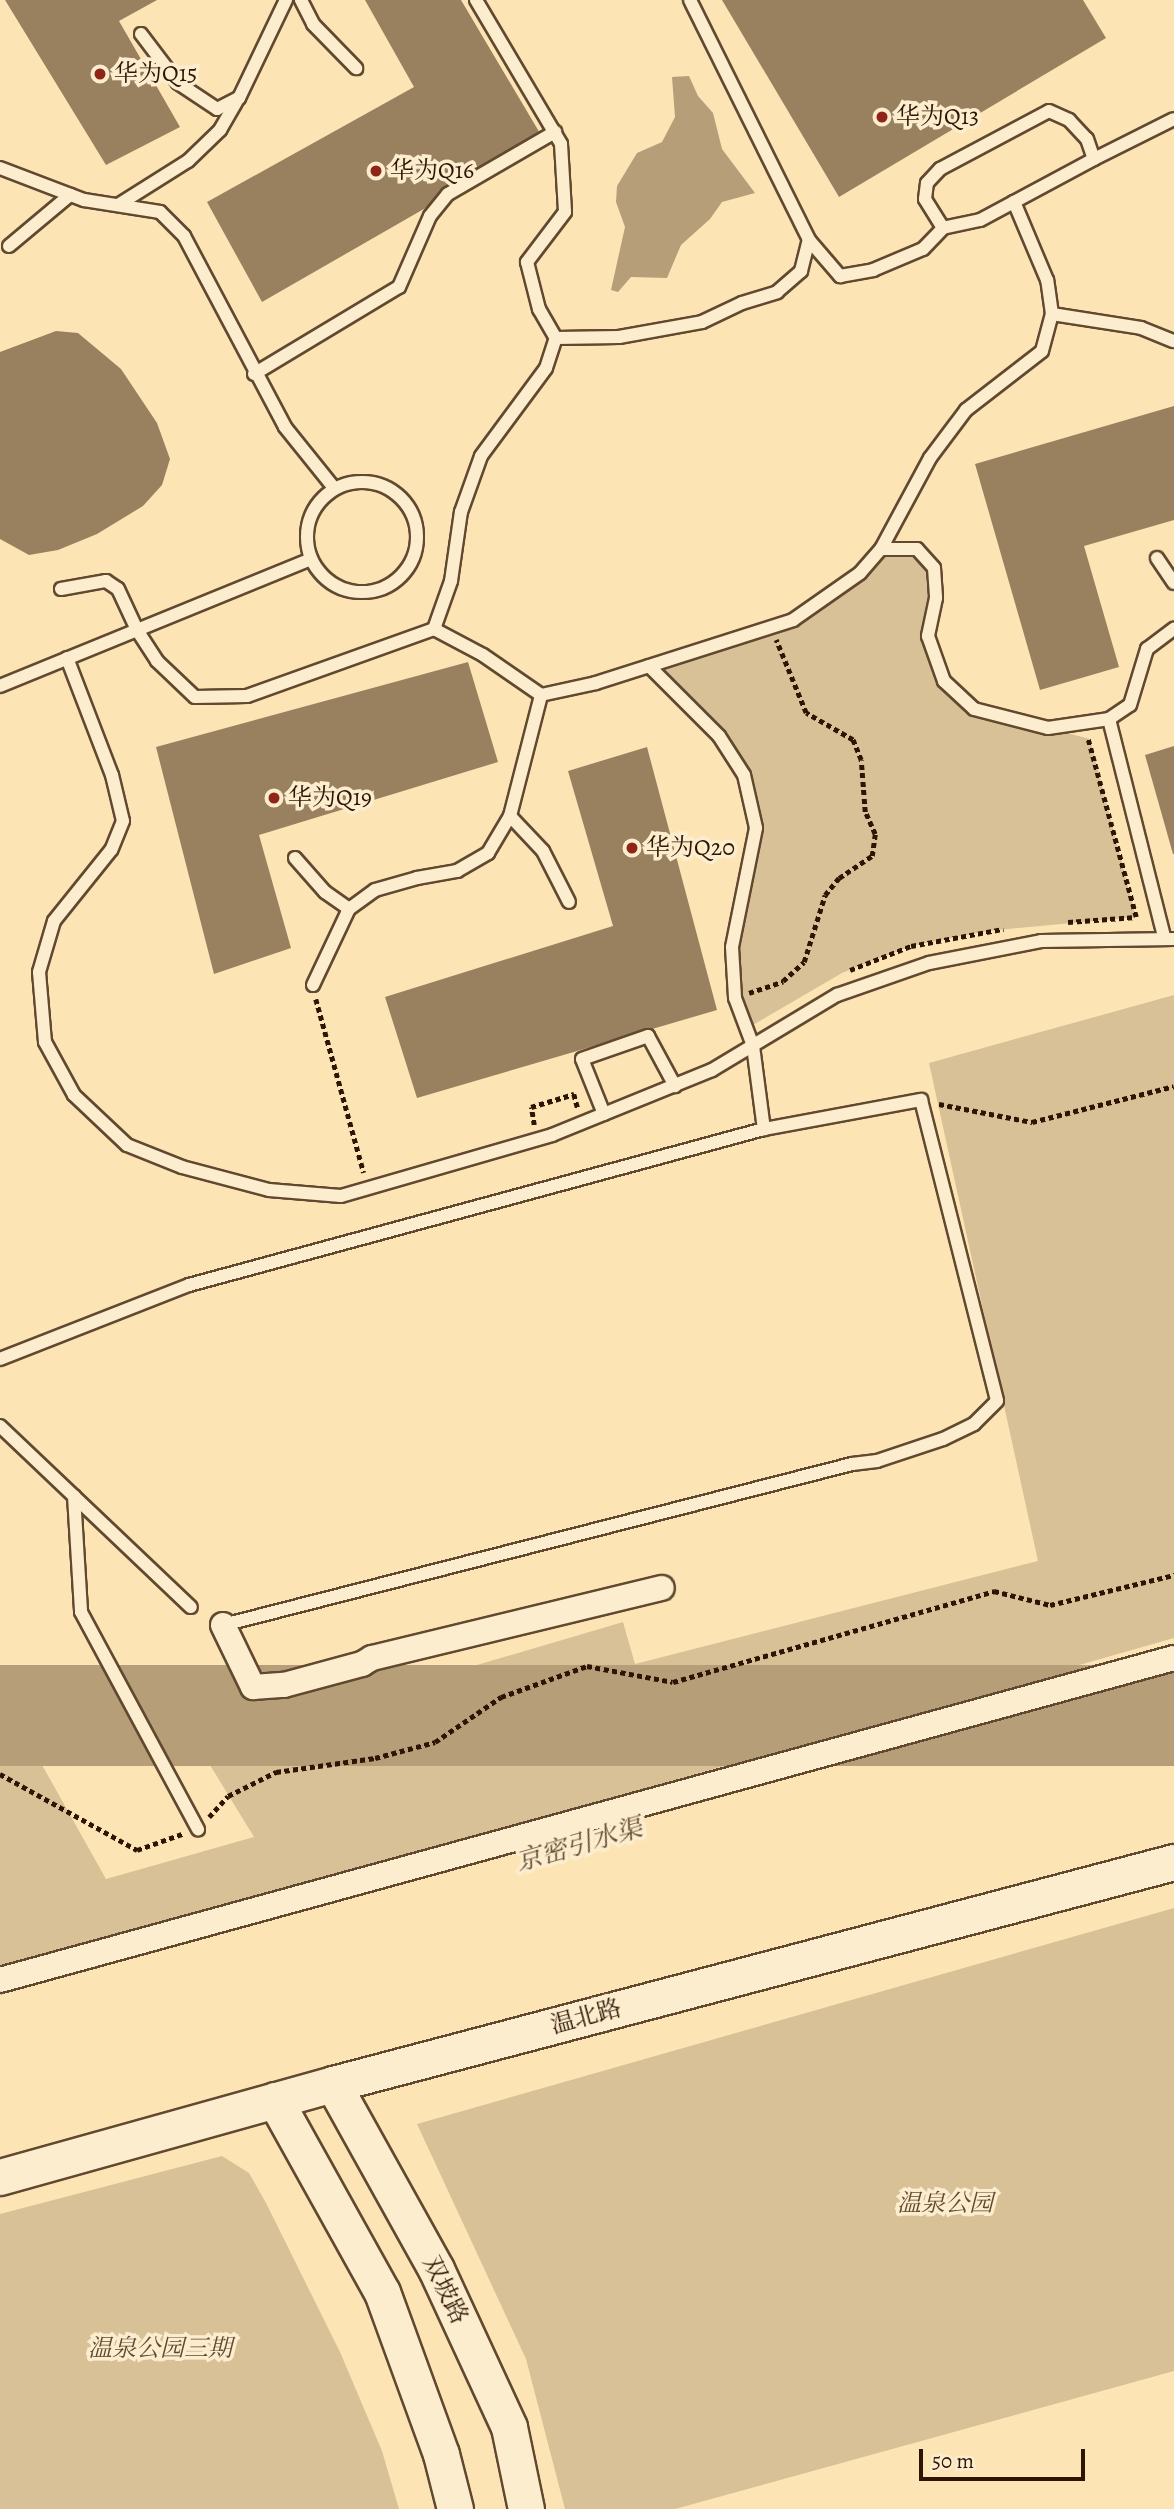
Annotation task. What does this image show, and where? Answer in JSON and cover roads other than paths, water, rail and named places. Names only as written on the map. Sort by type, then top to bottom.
[{"type":"main road","name":"温北路","points":[[0,2177],[333,2084],[1174,1862]]},
{"type":"main road","name":"双坡路","points":[[333,2084],[436,2269],[509,2427],[526,2509]]},
{"type":"main road","points":[[275,2100],[382,2292],[441,2454],[455,2509]]},
{"type":"street","points":[[223,1625],[253,1687],[284,1685],[362,1664],[372,1658],[662,1588]]},
{"type":"street","points":[[0,1980],[1174,1658]]},
{"type":"lane","points":[[118,205],[188,161],[220,130],[239,98],[286,0]]},
{"type":"lane","points":[[300,0],[313,24],[356,68]]},
{"type":"lane","points":[[434,629],[451,581],[461,512],[481,456],[546,368],[556,338],[539,309],[527,262],[565,212],[561,144],[476,0]]},
{"type":"lane","points":[[690,0],[809,240],[839,276],[873,271],[923,249],[943,228],[980,220],[1174,119]]},
{"type":"lane","points":[[141,34],[178,83],[217,109],[239,98]]},
{"type":"lane","points":[[943,228],[925,199],[927,183],[940,169],[1049,111],[1069,120],[1087,139],[1094,159]]},
{"type":"lane","points":[[254,374],[399,287],[430,216],[448,194],[555,132]]},
{"type":"lane","points":[[0,168],[70,195],[160,212],[184,236],[254,374],[285,427],[334,488]]},
{"type":"lane","points":[[9,246],[70,195]]},
{"type":"lane","points":[[61,589],[106,580],[118,589],[137,630],[157,661],[195,697],[247,696],[434,629],[483,655],[541,695],[596,683],[793,620],[860,573],[881,549],[930,458],[966,410],[1042,351],[1052,314],[1046,280],[1014,202]]},
{"type":"lane","points":[[556,338],[620,337],[702,322],[742,303],[778,292],[801,271],[809,240]]},
{"type":"lane","points":[[1052,314],[1141,328],[1174,341]]},
{"type":"lane","points":[[357,482],[376,483],[393,491],[406,504],[415,521],[417,539],[413,558],[396,579],[372,592],[353,592],[335,586],[321,574],[311,559],[307,542],[308,525],[314,509],[334,488],[357,482]]},
{"type":"lane","points":[[881,549],[917,548],[934,568],[936,598],[928,636],[943,681],[974,709],[1048,728],[1109,719],[1130,705],[1147,649],[1174,629]]},
{"type":"lane","points":[[1157,558],[1174,583]]},
{"type":"lane","points":[[0,686],[311,559]]},
{"type":"lane","points":[[67,658],[112,775],[123,821],[111,850],[54,921],[39,972],[45,1042],[74,1095],[127,1145],[182,1167],[269,1190],[341,1196],[552,1135],[712,1070],[837,995],[929,963],[1041,941],[1169,938],[1109,719]]},
{"type":"lane","points":[[649,666],[719,736],[744,775],[756,828],[732,947],[735,998],[753,1046],[764,1129]]},
{"type":"lane","points":[[313,985],[349,909],[375,890],[417,878],[457,872],[488,853],[510,816],[541,695]]},
{"type":"lane","points":[[510,816],[543,851],[569,902]]},
{"type":"lane","points":[[295,858],[325,892],[349,909]]},
{"type":"lane","points":[[604,1114],[582,1059],[648,1037],[675,1086]]},
{"type":"lane","points":[[0,1359],[189,1285],[764,1129],[921,1100],[997,1401],[974,1424],[943,1439],[877,1461],[852,1464],[223,1625]]},
{"type":"lane","points":[[0,1426],[191,1607]]},
{"type":"lane","points":[[74,1496],[81,1612],[198,1829]]},
{"type":"water","points":[[689,76],[698,96],[713,113],[722,149],[755,193],[722,202],[710,219],[681,245],[667,278],[631,277],[618,292],[611,290],[625,227],[616,202],[617,186],[637,153],[662,142],[675,117],[672,77]]},
{"type":"water","points":[[0,1665],[1174,1665],[1174,1766],[0,1766]]},
{"type":"place","name":"华为Q15","points":[[100,74]]},
{"type":"place","name":"华为Q13","points":[[882,117]]},
{"type":"place","name":"华为Q16","points":[[376,171]]},
{"type":"place","name":"华为Q19","points":[[274,798]]},
{"type":"place","name":"华为Q20","points":[[632,848]]},
{"type":"water label","name":"京密引水渠","points":[[579,1845]]},
{"type":"park label","name":"温泉公园","points":[[945,2204]]},
{"type":"park label","name":"温泉公园三期","points":[[160,2349]]}]
